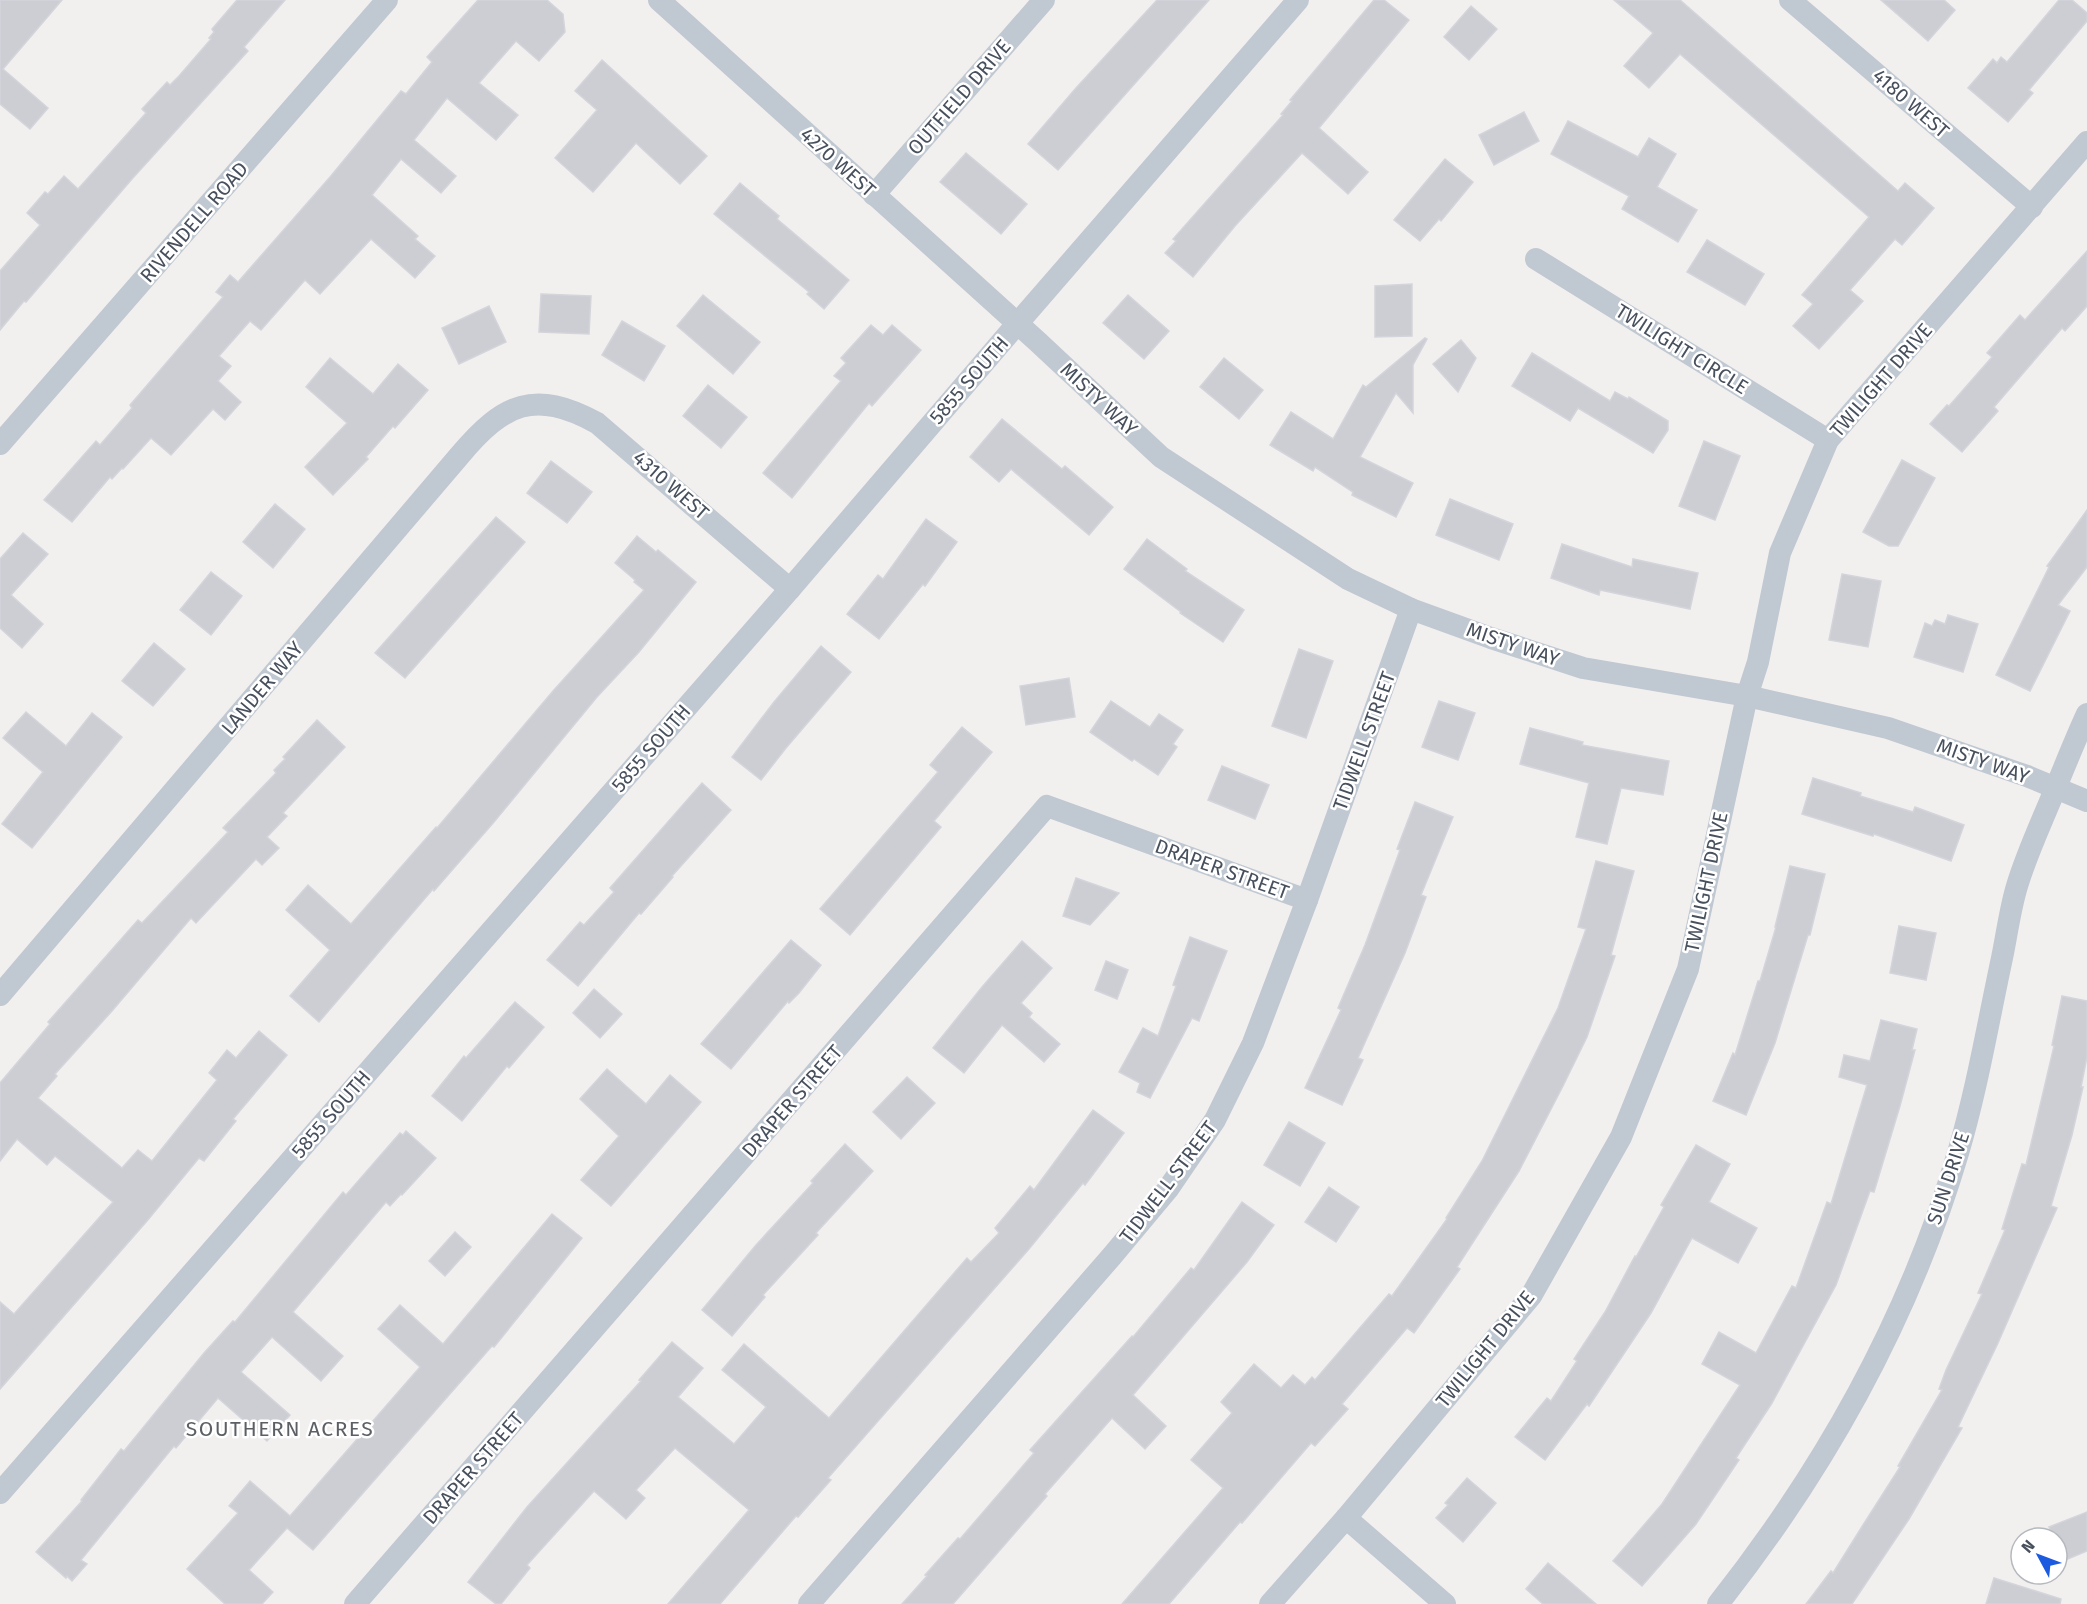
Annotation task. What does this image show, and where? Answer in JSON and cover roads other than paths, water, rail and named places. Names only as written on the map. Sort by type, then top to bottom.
[{"type":"street","name":"RIVENDELL ROAD","points":[[0,444],[387,0]]},
{"type":"street","name":"4270 WEST","points":[[659,0],[1017,324]]},
{"type":"street","name":"OUTFIELD DRIVE","points":[[874,195],[1044,0]]},
{"type":"street","name":"5855 SOUTH","points":[[0,1493],[790,589],[1298,0]]},
{"type":"street","name":"4180 WEST","points":[[1790,0],[2032,207]]},
{"type":"street","name":"TWILIGHT DRIVE","points":[[1270,1604],[1346,1518],[1531,1296],[1621,1137],[1688,969],[1747,696],[1758,662],[1780,553],[1828,440],[2087,142]]},
{"type":"street","name":"TWILIGHT CIRCLE","points":[[1536,259],[1828,440]]},
{"type":"street","name":"MISTY WAY","points":[[1017,324],[1161,456],[1348,579],[1411,609],[1583,668],[1747,696],[1888,728],[2087,801]]},
{"type":"street","name":"4310 WEST","points":[[540,404],[559,406],[597,423],[790,589]]},
{"type":"street","name":"LANDER WAY","points":[[0,995],[477,435],[492,421],[509,412],[540,404]]},
{"type":"street","name":"TIDWELL STREET","points":[[809,1604],[1112,1256],[1168,1189],[1215,1120],[1253,1043],[1307,900],[1411,609]]},
{"type":"street","name":"SUN DRIVE","points":[[1718,1604],[1751,1563],[1801,1492],[1844,1420],[1887,1336],[1917,1267],[1957,1156],[1972,1104],[2016,888],[2030,846],[2087,714]]},
{"type":"street","name":"DRAPER STREET","points":[[355,1604],[1047,806],[1307,900]]},
{"type":"street","points":[[1346,1518],[1445,1604]]},
{"type":"district","name":"SOUTHERN ACRES","points":[[280,1429]]}]
